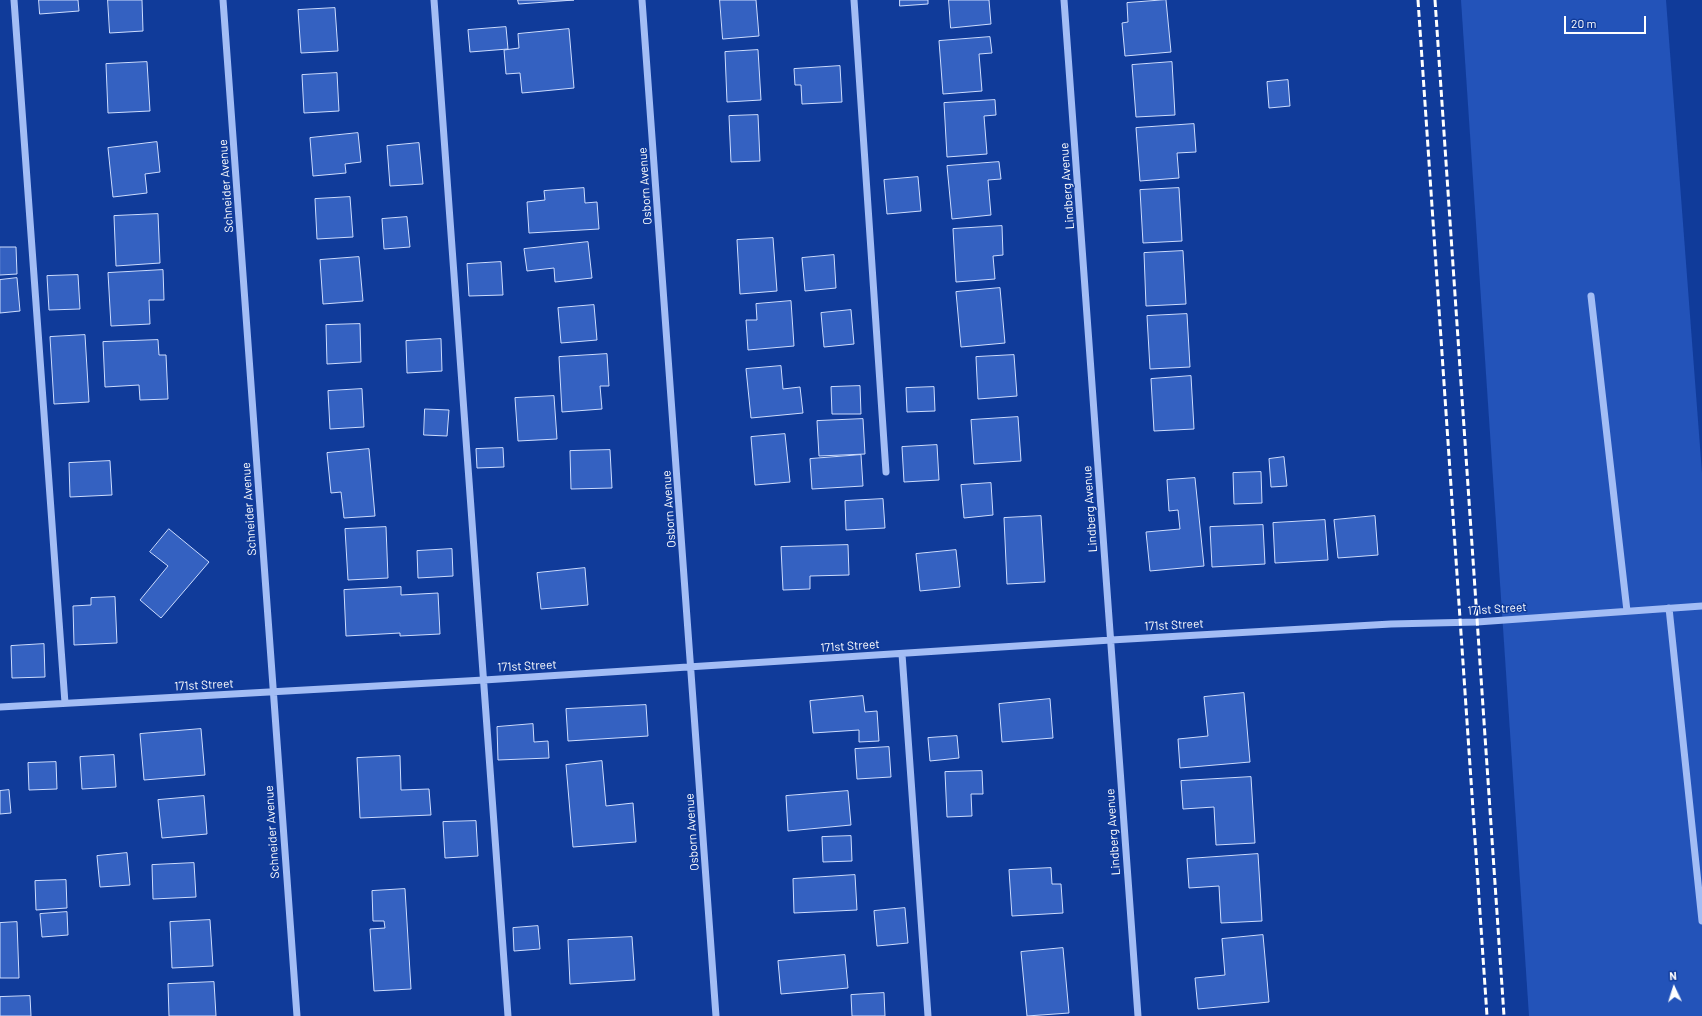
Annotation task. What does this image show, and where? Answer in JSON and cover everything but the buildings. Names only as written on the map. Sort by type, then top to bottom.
[{"type":"street","points":[[14,0],[65,704]]},
{"type":"street","name":"Schneider Avenue","points":[[223,0],[297,1016]]},
{"type":"street","points":[[434,0],[508,1016]]},
{"type":"street","name":"Osborn Avenue","points":[[642,0],[716,1016]]},
{"type":"street","points":[[854,0],[886,472]]},
{"type":"street","name":"Lindberg Avenue","points":[[1064,0],[1138,1016]]},
{"type":"street","points":[[1591,296],[1627,611]]},
{"type":"street","name":"171st Street","points":[[0,707],[484,680],[1111,640],[1391,624],[1477,622],[1702,606]]},
{"type":"street","points":[[1670,608],[1702,921]]},
{"type":"street","points":[[902,654],[928,1016]]},
{"type":"shaded area","points":[[1461,0],[1666,0],[1702,473],[1702,1016],[1529,1016]]},
{"type":"railway","points":[[1418,0],[1487,1016]]},
{"type":"railway","points":[[1435,0],[1504,1016]]}]
